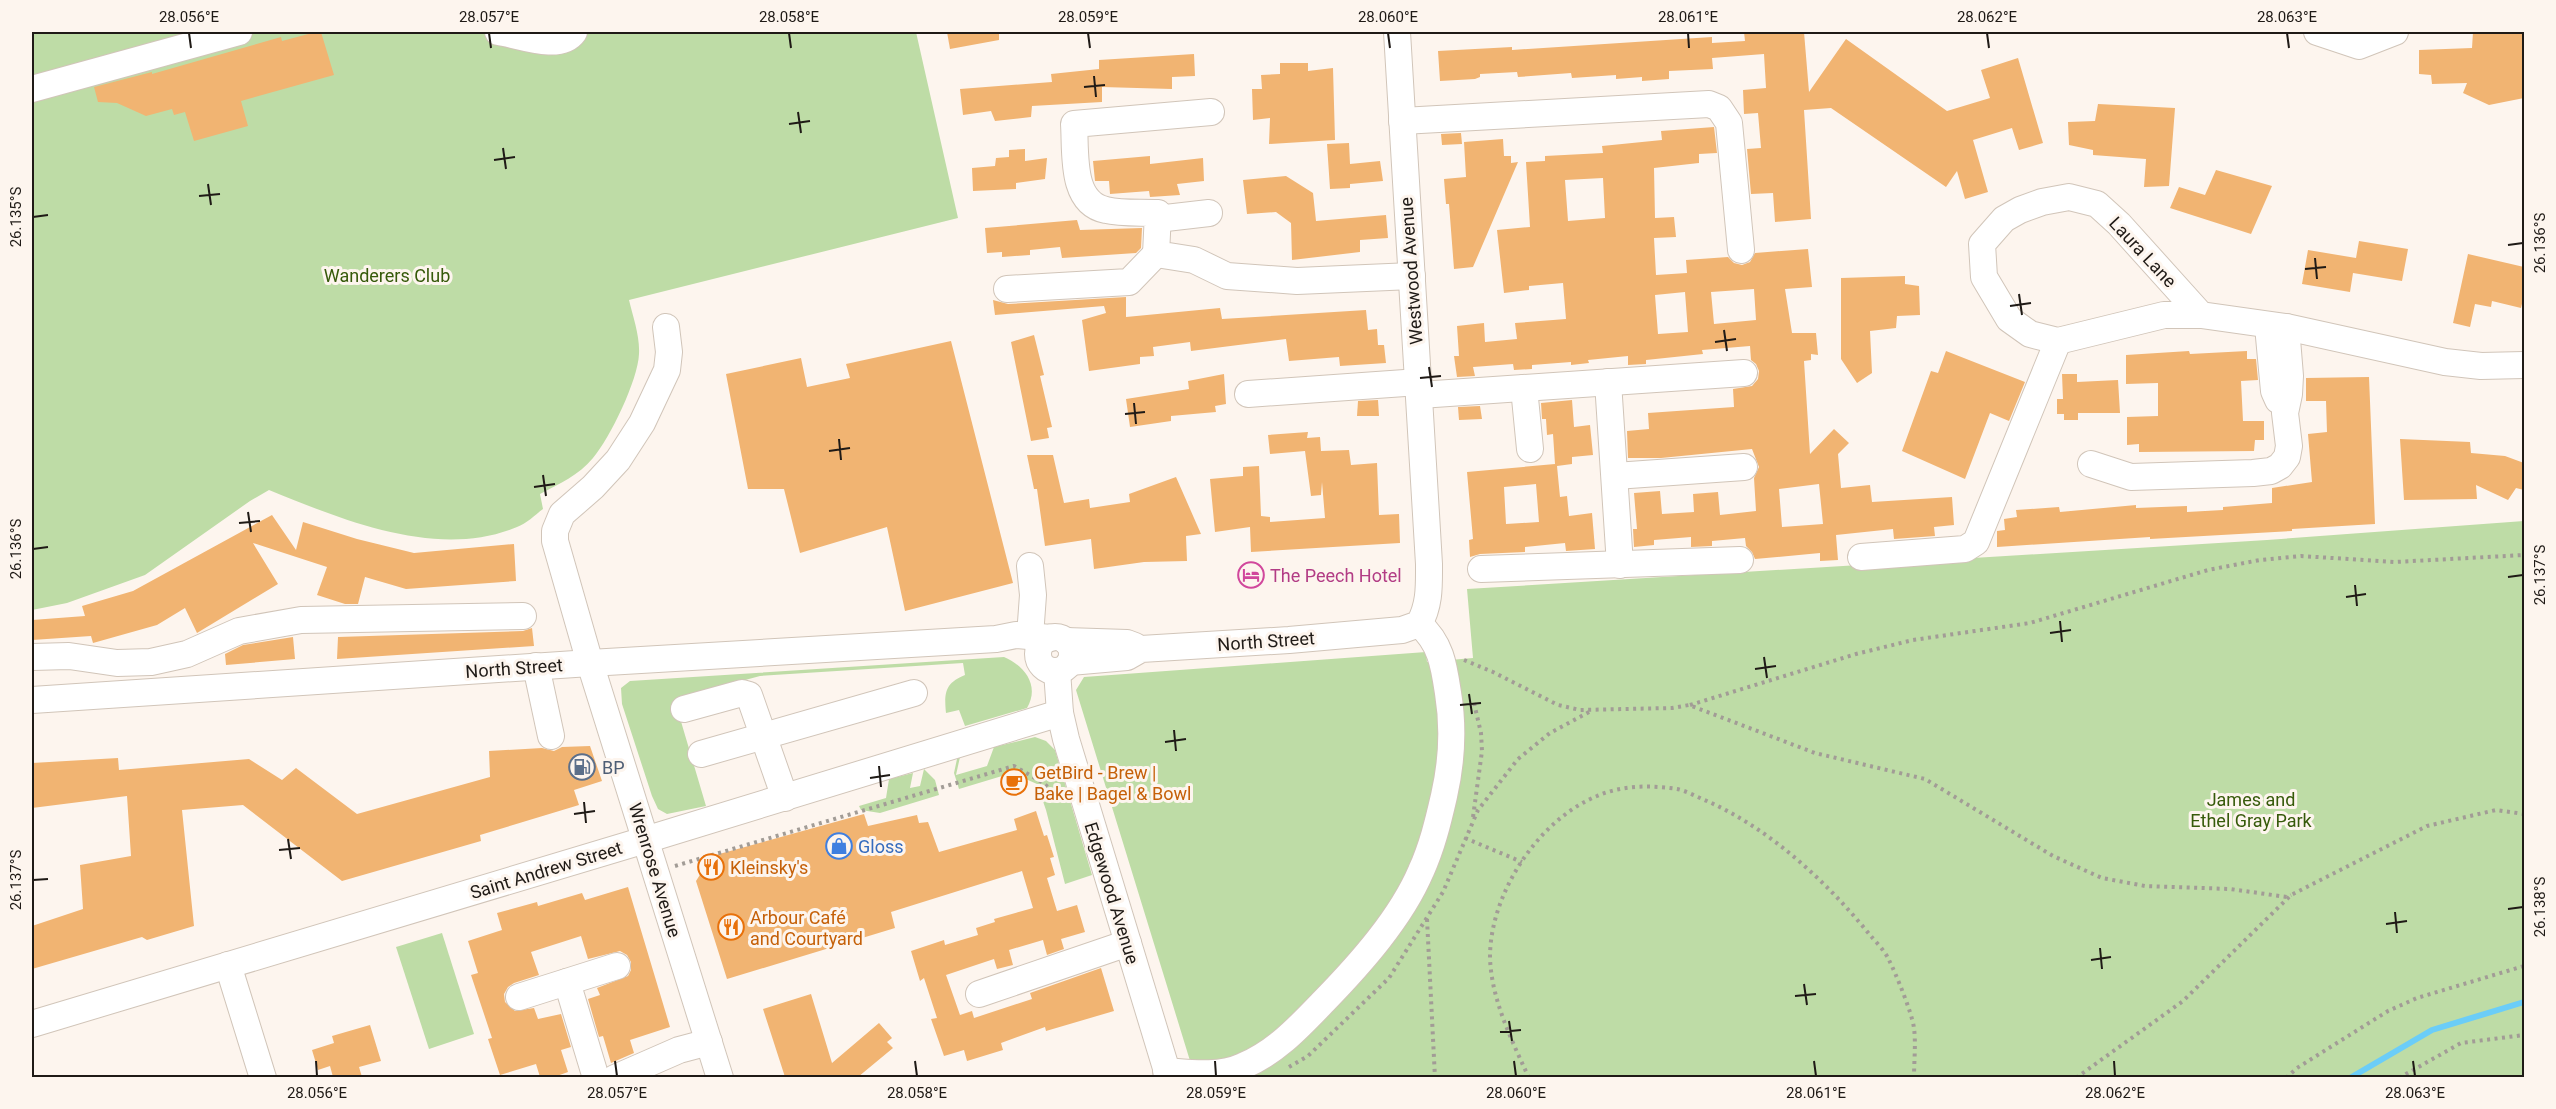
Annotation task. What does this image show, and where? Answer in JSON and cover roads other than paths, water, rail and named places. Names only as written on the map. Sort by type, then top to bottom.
[{"type":"street","points":[[32,89],[239,32]]},
{"type":"street","points":[[498,32],[554,43],[568,38],[574,32]]},
{"type":"street","name":"Westwood Avenue","points":[[1397,32],[1429,564],[1427,607],[1419,624]]},
{"type":"street","points":[[2317,32],[2359,46],[2395,32]]},
{"type":"street","points":[[1402,121],[1699,103],[1719,108],[1729,123],[1741,250]]},
{"type":"street","points":[[1006,289],[1129,282],[1156,254],[1158,213],[1104,210],[1085,198],[1078,183],[1074,124],[1211,112]]},
{"type":"street","name":"Laura Lane","points":[[2201,315],[2119,224],[2097,204],[2069,197],[2042,202],[2004,219],[1982,244],[1984,277],[2009,319],[2030,334],[2058,341],[2164,315],[2201,315],[2277,326],[2445,362],[2481,366],[2524,365]]},
{"type":"street","points":[[1157,219],[1209,213]]},
{"type":"street","points":[[1156,254],[1194,260],[1227,276],[1297,281],[1412,276]]},
{"type":"street","points":[[2091,464],[2131,477],[2271,471],[2280,466],[2287,457],[2289,446],[2285,413],[2290,376],[2277,326]]},
{"type":"street","name":"Wrenrose Avenue","points":[[666,327],[669,352],[667,370],[642,423],[618,460],[593,487],[562,514],[555,531],[555,541],[590,663],[720,1077]]},
{"type":"street","points":[[1861,557],[1965,549],[1976,542],[2058,341]]},
{"type":"street","points":[[1248,394],[1524,388],[1744,373]]},
{"type":"street","points":[[1608,382],[1620,564]]},
{"type":"street","points":[[1524,388],[1530,449]]},
{"type":"street","points":[[1615,476],[1744,467]]},
{"type":"street","points":[[1481,569],[1740,560]]},
{"type":"street","name":"Edgewood Avenue","points":[[1030,567],[1033,595],[1052,650],[1060,713],[1167,1074]]},
{"type":"street","points":[[32,657],[69,656],[134,664],[188,654],[239,632],[301,620],[523,616]]},
{"type":"street","points":[[1167,1074],[1207,1074],[1241,1068],[1273,1051],[1339,985],[1382,934],[1421,872],[1432,841],[1451,764],[1453,731],[1442,658],[1431,634],[1419,624]]},
{"type":"street","name":"North Street","points":[[32,700],[536,666],[996,639],[1052,650],[1127,657],[1141,649],[1392,631],[1419,624]]},
{"type":"street","points":[[536,666],[551,736]]},
{"type":"street","points":[[684,709],[745,693],[752,700],[785,798]]},
{"type":"street","points":[[701,754],[914,693]]},
{"type":"street","name":"Saint Andrew Street","points":[[32,1024],[1060,713]]},
{"type":"street","points":[[979,994],[1128,943]]},
{"type":"street","points":[[228,965],[263,1077]]},
{"type":"street","points":[[519,998],[617,966]]},
{"type":"street","points":[[567,982],[596,1077]]},
{"type":"street","points":[[615,1077],[679,1050],[709,1042]]},
{"type":"waterway","points":[[2350,1078],[2432,1030],[2524,1002]]},
{"type":"place","name":"The Peech Hotel","points":[[1251,575]]},
{"type":"place","name":"BP","points":[[582,767]]},
{"type":"place","name":"GetBird - Brew | Bake | Bagel & Bowl","points":[[1014,782]]},
{"type":"place","name":"Gloss","points":[[839,846]]},
{"type":"place","name":"Kleinsky's","points":[[711,867]]},
{"type":"place","name":"Arbour Café and Courtyard","points":[[731,927]]},
{"type":"park label","name":"Wanderers Club","points":[[387,275]]},
{"type":"park label","name":"James and Ethel Gray Park","points":[[2251,809]]}]
